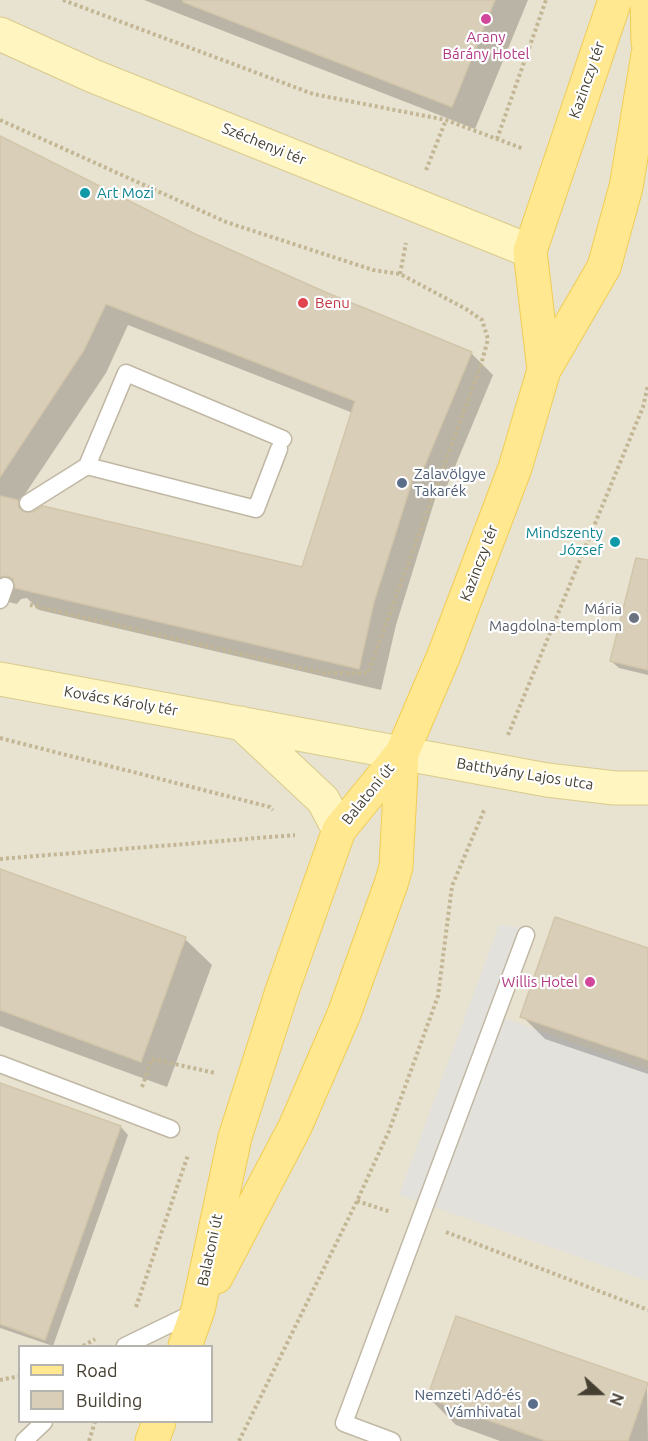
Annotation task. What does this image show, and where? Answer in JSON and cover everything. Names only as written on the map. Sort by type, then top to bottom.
[{"type":"main road","name":"Kazinczy tér","points":[[544,370],[530,251],[615,0]]},
{"type":"main road","points":[[647,0],[648,42]]},
{"type":"main road","name":"Kazinczy tér","points":[[402,753],[444,655],[515,468],[544,370],[604,267],[626,187],[648,54]]},
{"type":"main road","name":"Balatoni út","points":[[186,1345],[198,1310],[235,1137],[282,991],[339,830],[402,753]]},
{"type":"main road","name":"Balatoni út","points":[[198,1310],[295,1126],[344,1014],[396,867],[402,753]]},
{"type":"main road","points":[[152,1441],[159,1423]]},
{"type":"street","name":"Széchenyi tér","points":[[0,34],[93,76],[530,251]]},
{"type":"street","name":"Kovács Károly tér","points":[[0,679],[402,753]]},
{"type":"street","points":[[241,723],[323,800],[339,830]]},
{"type":"street","name":"Batthyány Lajos utca","points":[[402,753],[547,780],[615,788],[648,788]]},
{"type":"lane","points":[[28,502],[87,466],[126,373],[281,444],[256,509],[87,466]]},
{"type":"lane","points":[[392,1441],[344,1423],[526,935]]},
{"type":"lane","points":[[0,1064],[171,1129]]},
{"type":"lane","points":[[129,1345],[198,1310]]},
{"type":"lane","points":[[25,1441],[43,1423]]},
{"type":"path","points":[[63,0],[313,94],[446,120],[497,139],[546,0]]},
{"type":"path","points":[[0,120],[226,222],[373,270],[400,274],[482,320],[488,339],[481,365],[368,673],[323,673],[2,595]]},
{"type":"path","points":[[413,204],[446,120]]},
{"type":"path","points":[[512,721],[643,407],[648,385]]},
{"type":"path","points":[[0,738],[270,807]]},
{"type":"path","points":[[239,1441],[389,1131],[438,996],[452,886],[481,820],[497,770]]},
{"type":"path","points":[[0,859],[300,834]]},
{"type":"path","points":[[131,1114],[152,1059],[216,1073]]},
{"type":"path","points":[[357,1201],[648,1310]]},
{"type":"path","points":[[0,1380],[18,1376]]},
{"type":"path","points":[[89,1441],[95,1423]]},
{"type":"shaded area","points":[[0,0],[648,0],[648,1441],[0,1441]]},
{"type":"shaded area","points":[[499,925],[536,929],[496,1015],[648,1070],[648,1281],[399,1195]]},
{"type":"building","points":[[183,0],[495,0],[452,107],[183,2]]},
{"type":"building","points":[[0,136],[195,234],[325,292],[472,352],[420,477],[414,475],[374,602],[359,669],[15,588],[13,579],[8,576],[0,577],[0,496],[18,500],[19,508],[24,512],[33,512],[43,506],[302,567],[355,401],[106,304],[84,350],[0,477]]},
{"type":"building","name":"Mária Magdolna-templom","points":[[636,558],[648,560],[648,670],[610,661]]},
{"type":"building","points":[[0,869],[186,937],[141,1062],[0,1010]]},
{"type":"building","name":"Willis Hotel","points":[[555,917],[648,948],[648,1060],[520,1017]]},
{"type":"building","points":[[0,1083],[121,1126],[45,1340],[0,1324]]},
{"type":"building","points":[[456,1316],[648,1383],[628,1441],[546,1441],[427,1398]]},
{"type":"place","name":"Arany Bárány Hotel","points":[[486,19]]},
{"type":"place","name":"Art Mozi","points":[[85,193]]},
{"type":"place","name":"Benu","points":[[303,303]]},
{"type":"place","name":"Zalavölgye Takarék","points":[[402,483]]},
{"type":"place","name":"Mindszenty József","points":[[615,542]]},
{"type":"place","name":"Mária Magdolna-templom","points":[[634,618]]},
{"type":"place","name":"Willis Hotel","points":[[590,982]]},
{"type":"place","name":"Nemzeti Adó-és Vámhivatal","points":[[533,1404]]}]
